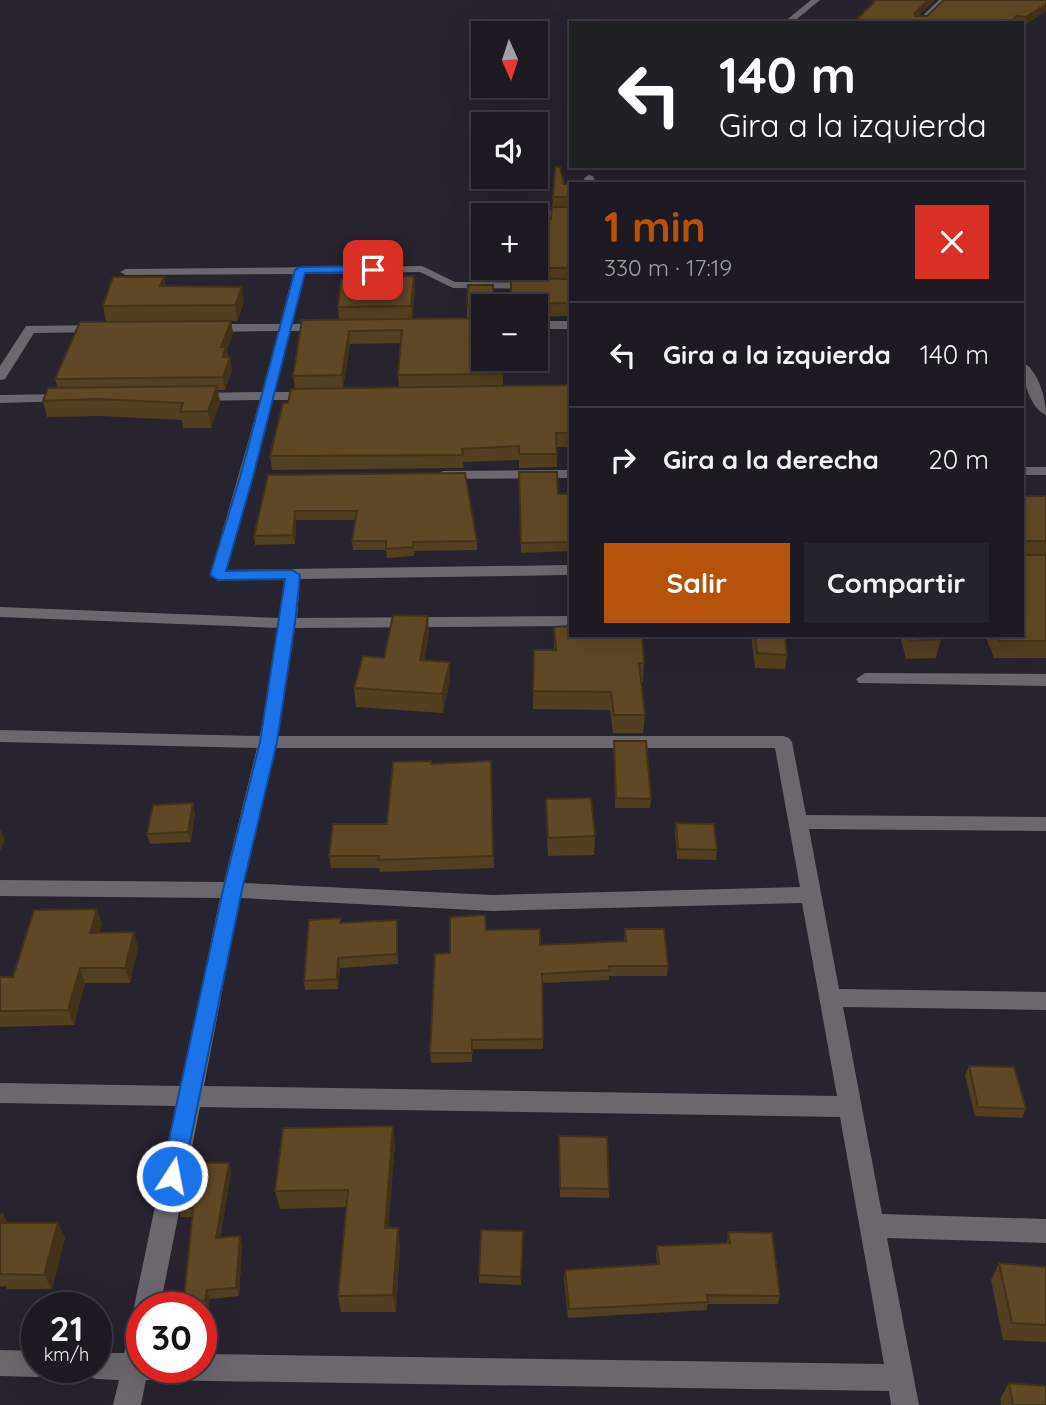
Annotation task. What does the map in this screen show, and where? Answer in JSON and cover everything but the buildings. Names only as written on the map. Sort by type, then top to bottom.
[{"type":"street","points":[[790,21],[816,0]]},
{"type":"street","points":[[921,21],[943,0]]},
{"type":"street","points":[[548,214],[569,214]]},
{"type":"street","points":[[127,272],[422,269],[453,285],[569,286]]},
{"type":"street","points":[[300,270],[268,396],[253,477],[218,575],[569,570]]},
{"type":"street","points":[[548,325],[569,325]]},
{"type":"street","points":[[191,328],[338,327]]},
{"type":"street","points":[[0,376],[30,329],[111,329]]},
{"type":"street","points":[[1024,370],[1046,411]]},
{"type":"street","points":[[188,397],[323,395]]},
{"type":"street","points":[[0,399],[80,398]]},
{"type":"street","points":[[1024,471],[1046,471]]},
{"type":"street","points":[[422,475],[569,474]]},
{"type":"street","points":[[149,1292],[232,890],[268,742],[288,623],[292,575]]},
{"type":"street","points":[[0,612],[288,623],[569,621]]},
{"type":"street","points":[[865,679],[1046,680]]},
{"type":"street","points":[[0,736],[268,742],[782,742],[905,1405]]},
{"type":"street","points":[[798,822],[1046,824]]},
{"type":"street","points":[[0,888],[232,890],[493,903],[812,895]]},
{"type":"street","points":[[831,998],[1046,1001]]},
{"type":"street","points":[[0,1093],[850,1107]]},
{"type":"street","points":[[873,1226],[1046,1231]]},
{"type":"street","points":[[0,1363],[21,1364]]},
{"type":"street","points":[[217,1368],[899,1378]]},
{"type":"street","points":[[127,1405],[132,1383]]},
{"type":"route","points":[[172,1176],[232,890],[268,742],[288,623],[292,575],[218,575],[247,477],[300,270],[373,270]]}]
